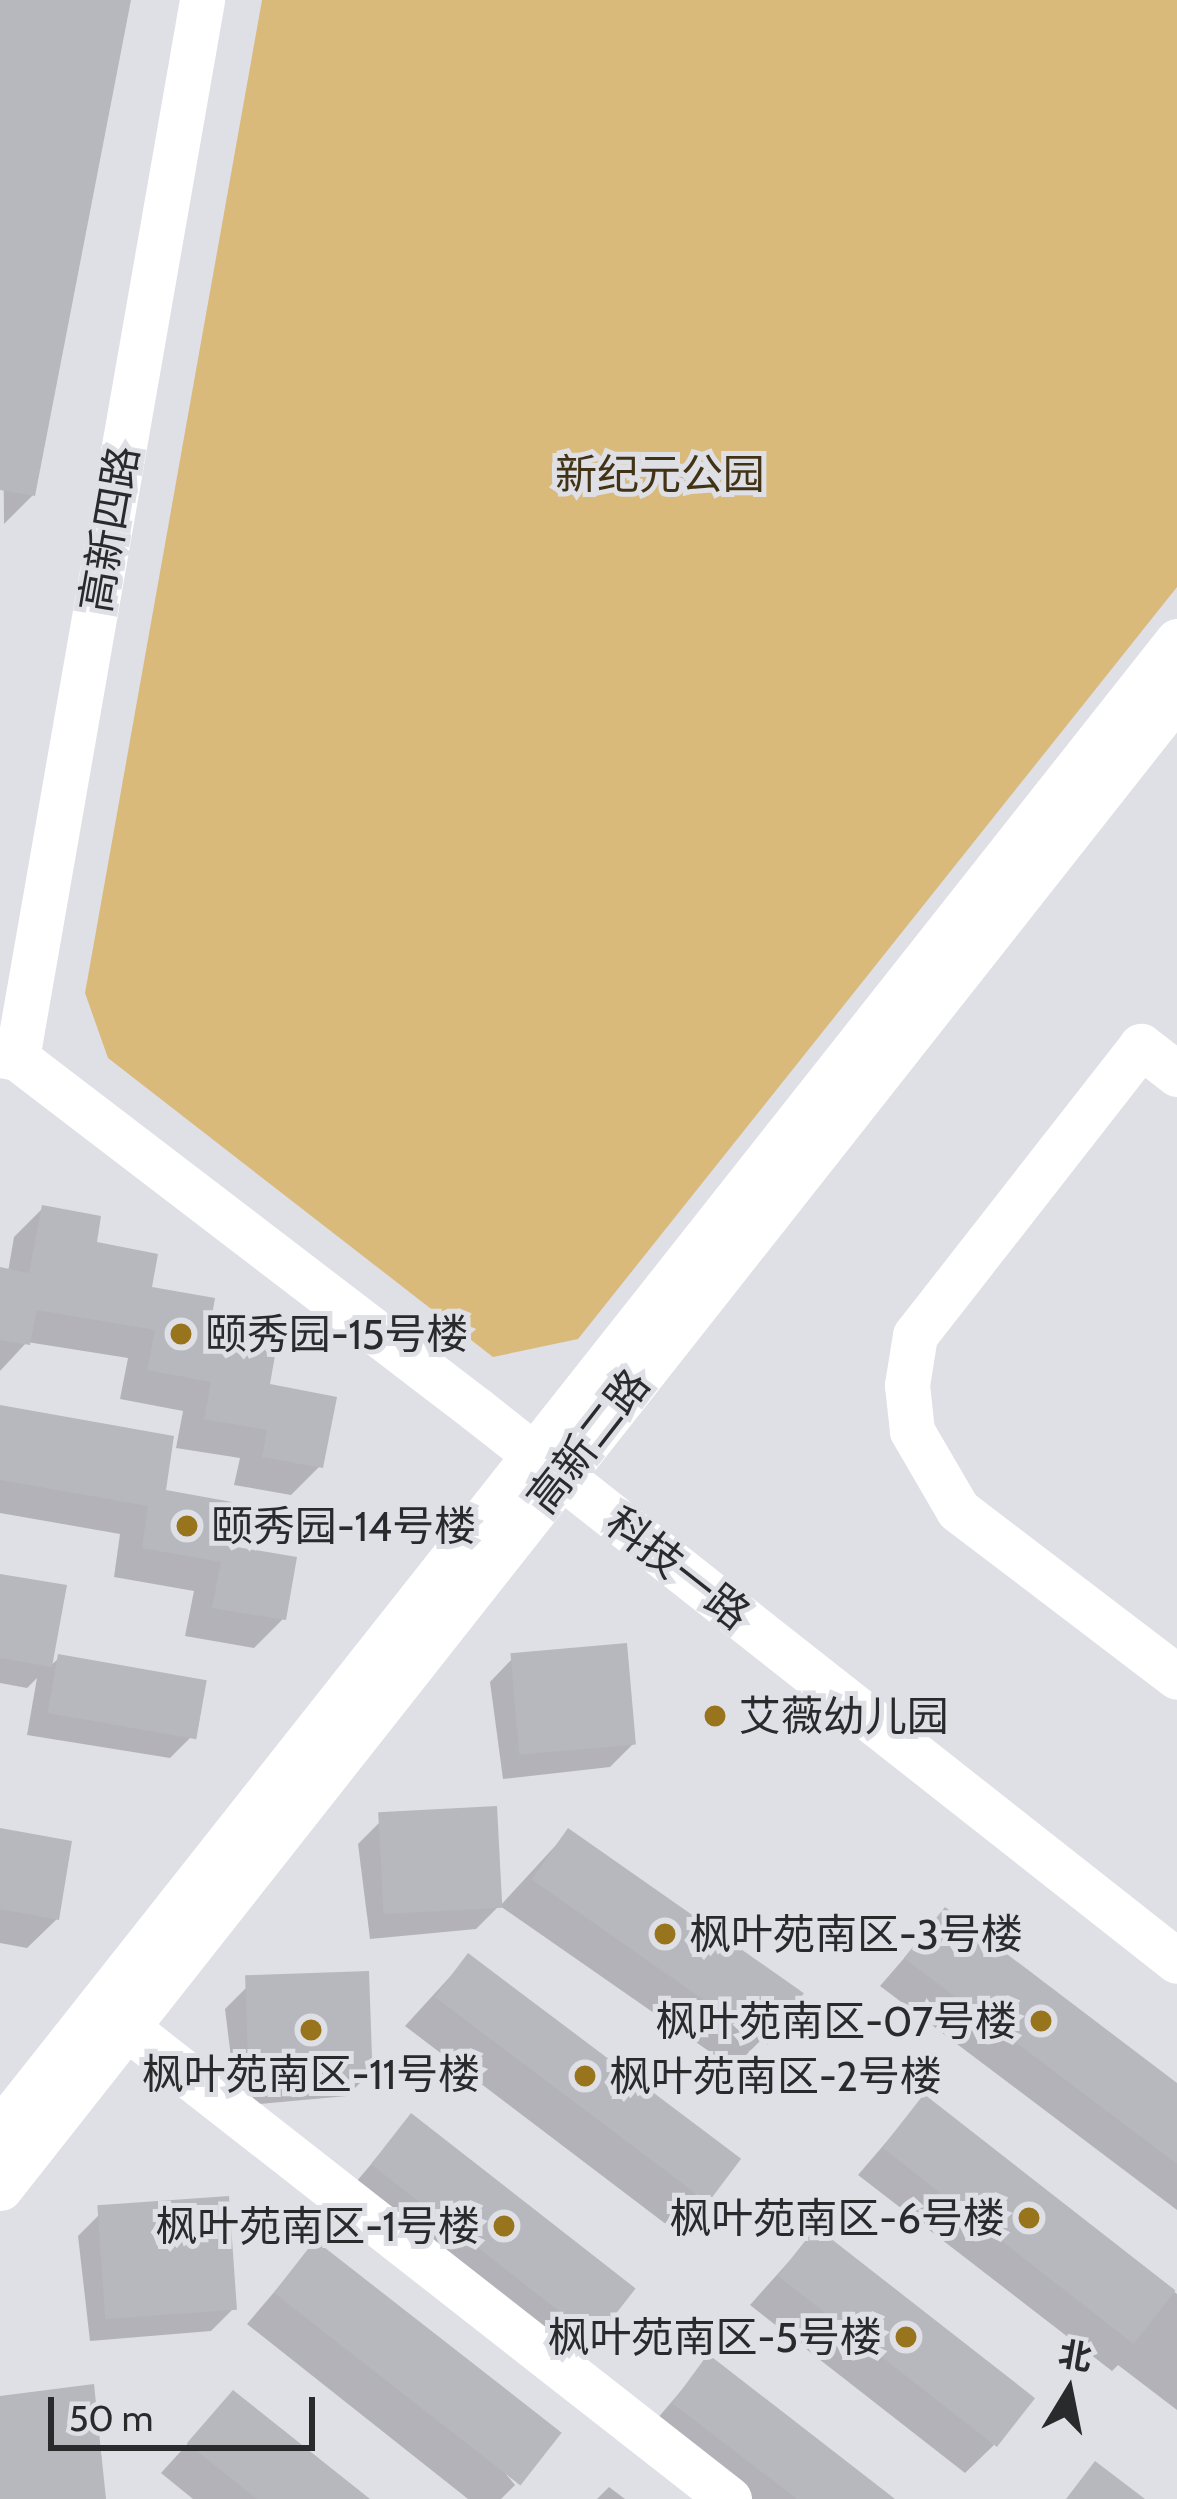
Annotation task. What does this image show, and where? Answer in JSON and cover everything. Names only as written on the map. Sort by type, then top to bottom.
[{"type":"street","name":"高新四路","points":[[8,1057],[202,0]]},
{"type":"street","name":"高新二路","points":[[0,2188],[113,2016],[548,1465],[1177,641]]},
{"type":"street","name":"高新二路","points":[[548,1465],[1177,695]]},
{"type":"street","points":[[1177,1074],[1141,1046],[915,1335],[907,1385],[912,1431],[958,1510],[1177,1677]]},
{"type":"street","name":"科技一路","points":[[8,1057],[548,1465],[1177,1961]]},
{"type":"street","name":"高新二路","points":[[0,2131],[113,2016]]},
{"type":"street","points":[[113,2016],[729,2499]]},
{"type":"green space","name":"新纪元公园","points":[[262,0],[1177,0],[1177,587],[578,1339],[493,1357],[108,1058],[85,993]]},
{"type":"building","points":[[0,0],[131,0],[35,496],[0,490]]},
{"type":"building","name":"颐秀园-15号楼","points":[[42,1205],[101,1216],[97,1242],[158,1254],[152,1287],[215,1298],[208,1338],[276,1350],[270,1384],[337,1397],[323,1468],[262,1457],[267,1430],[204,1419],[211,1382],[147,1370],[155,1330],[37,1310],[30,1345],[0,1340],[0,1267],[29,1273]]},
{"type":"building","name":"颐秀园-14号楼","points":[[0,1405],[174,1436],[166,1490],[232,1502],[225,1545],[297,1557],[286,1620],[212,1608],[221,1562],[142,1548],[148,1506],[0,1480]]},
{"type":"building","points":[[0,1574],[67,1585],[52,1667],[0,1658]]},
{"type":"building","points":[[627,1643],[636,1745],[519,1755],[510,1653]]},
{"type":"building","points":[[58,1654],[207,1680],[196,1739],[48,1713]]},
{"type":"building","points":[[497,1806],[502,1908],[384,1914],[378,1812]]},
{"type":"building","points":[[0,1828],[72,1841],[59,1920],[0,1909]]},
{"type":"building","name":"枫叶苑南区-3号楼","points":[[568,1828],[804,1993],[768,2045],[532,1880]]},
{"type":"building","name":"枫叶苑南区-07号楼","points":[[945,1907],[1177,2083],[1177,2164],[904,1958]]},
{"type":"building","name":"枫叶苑南区-2号楼","points":[[468,1953],[741,2159],[708,2203],[435,1997]]},
{"type":"building","name":"枫叶苑南区-11号楼","points":[[369,1971],[373,2075],[249,2079],[245,1975]]},
{"type":"building","name":"枫叶苑南区-6号楼","points":[[924,2094],[1175,2290],[1134,2344],[882,2148]]},
{"type":"building","name":"枫叶苑南区-1号楼","points":[[411,2113],[636,2288],[596,2340],[371,2164]]},
{"type":"building","points":[[229,2196],[237,2310],[105,2319],[97,2205]]},
{"type":"building","name":"枫叶苑南区-5号楼","points":[[816,2227],[1035,2398],[997,2447],[778,2276]]},
{"type":"building","points":[[315,2240],[562,2433],[520,2485],[274,2293]]},
{"type":"building","points":[[708,2354],[895,2499],[797,2499],[672,2403]]},
{"type":"building","points":[[94,2384],[106,2499],[0,2499],[0,2396]]},
{"type":"building","points":[[233,2390],[370,2499],[257,2499],[187,2443]]},
{"type":"building","points":[[1095,2461],[1145,2499],[1066,2499]]},
{"type":"place","name":"颐秀园-15号楼","points":[[181,1334]]},
{"type":"place","name":"颐秀园-14号楼","points":[[187,1526]]},
{"type":"place","name":"艾薇幼儿园","points":[[715,1716]]},
{"type":"place","name":"枫叶苑南区-3号楼","points":[[665,1934]]},
{"type":"place","name":"枫叶苑南区-07号楼","points":[[1041,2021]]},
{"type":"place","name":"枫叶苑南区-11号楼","points":[[311,2030]]},
{"type":"place","name":"枫叶苑南区-2号楼","points":[[585,2076]]},
{"type":"place","name":"枫叶苑南区-6号楼","points":[[1029,2218]]},
{"type":"place","name":"枫叶苑南区-1号楼","points":[[504,2226]]},
{"type":"place","name":"枫叶苑南区-5号楼","points":[[906,2337]]}]
